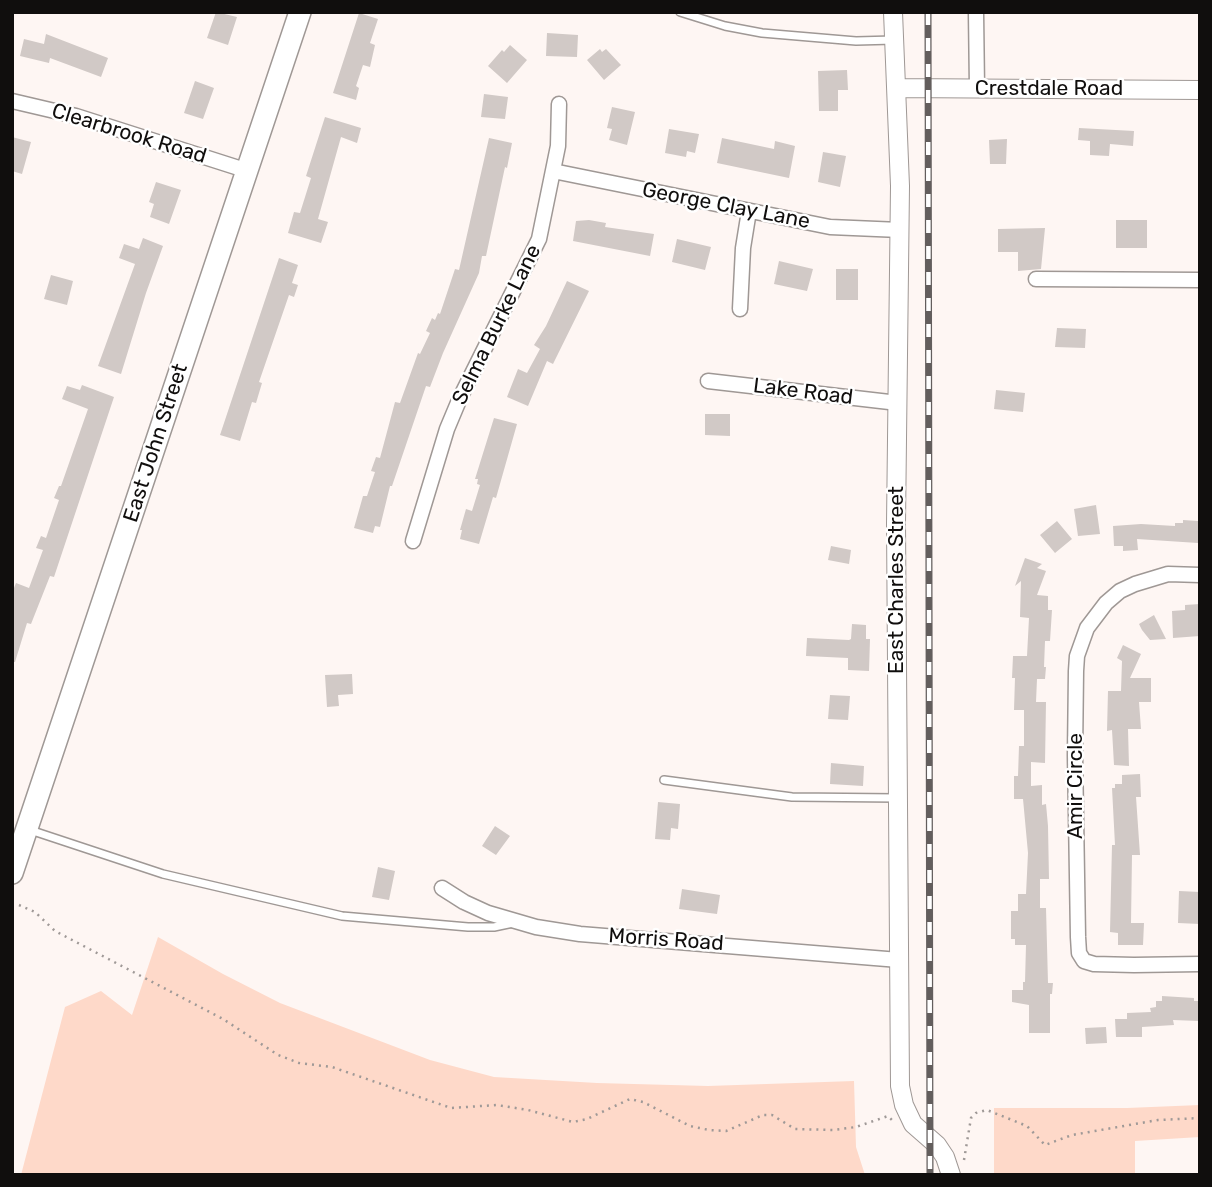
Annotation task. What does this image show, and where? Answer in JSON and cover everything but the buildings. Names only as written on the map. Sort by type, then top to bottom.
[{"type":"main road","name":"East John Street","points":[[12,873],[300,12]]},
{"type":"street","name":"East Charles Street","points":[[893,12],[898,88],[900,230],[896,537],[900,1086],[904,1105],[913,1124],[945,1157]]},
{"type":"street","points":[[976,12],[976,89]]},
{"type":"street","name":"Crestdale Road","points":[[898,88],[1200,90]]},
{"type":"street","name":"Clearbrook Road","points":[[12,101],[76,116],[246,170]]},
{"type":"street","name":"Selma Burke Lane","points":[[414,541],[447,429],[487,341],[539,239],[558,146],[559,104]]},
{"type":"street","name":"George Clay Lane","points":[[553,170],[830,227],[900,230]]},
{"type":"street","points":[[740,309],[743,248],[749,211]]},
{"type":"street","points":[[1036,279],[1200,280]]},
{"type":"street","name":"Lake Road","points":[[708,381],[898,403]]},
{"type":"street","name":"Amir Circle","points":[[1200,575],[1168,574],[1120,591],[1106,603],[1087,628],[1077,656],[1075,741],[1079,953],[1084,961],[1094,964],[1200,964]]},
{"type":"street","name":"Morris Road","points":[[442,888],[464,902],[515,922],[580,934],[899,960]]},
{"type":"street","points":[[945,1157],[951,1175]]},
{"type":"lane","points":[[680,12],[725,26],[761,33],[856,41],[895,40]]},
{"type":"lane","points":[[664,780],[792,797],[898,798]]},
{"type":"lane","points":[[26,828],[163,874],[342,916],[468,927],[494,927],[515,922]]},
{"type":"path","points":[[19,905],[35,912],[55,931],[223,1018],[278,1055],[299,1063],[332,1066],[451,1108],[497,1105],[573,1122],[587,1119],[630,1099],[643,1102],[690,1126],[709,1130],[726,1131],[763,1115],[772,1115],[795,1129],[832,1130],[856,1127],[888,1116],[903,1126],[913,1124]]},
{"type":"path","points":[[945,1157],[964,1162],[971,1118],[976,1113],[987,1110],[1027,1126],[1045,1145],[1072,1135],[1157,1120],[1200,1118]]},
{"type":"shaded area","points":[[158,937],[280,1003],[430,1060],[494,1077],[708,1086],[854,1081],[856,1147],[865,1175],[21,1175],[65,1007],[101,991],[132,1015]]},
{"type":"shaded area","points":[[1200,1105],[1200,1137],[1135,1141],[1135,1175],[994,1175],[994,1108]]},
{"type":"railway","points":[[928,12],[930,1175]]}]
